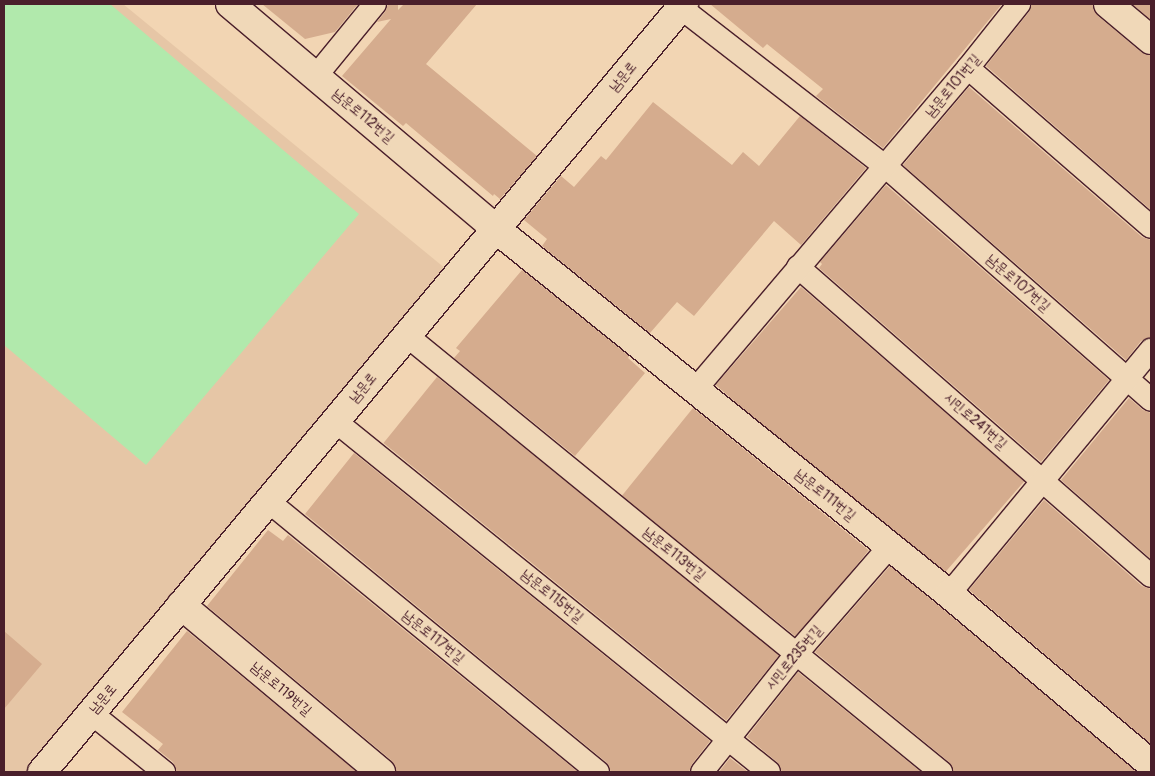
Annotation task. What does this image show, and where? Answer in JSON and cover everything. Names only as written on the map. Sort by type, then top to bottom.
[{"type":"street","name":"남문로112번길","points":[[230,4],[496,228]]},
{"type":"street","points":[[1108,4],[1151,40]]},
{"type":"street","name":"남문로","points":[[42,772],[682,6]]},
{"type":"street","name":"남문로111번길","points":[[496,228],[948,594],[1151,764]]},
{"type":"street","name":"남문로119번길","points":[[181,605],[381,772]]},
{"type":"lane","points":[[316,76],[375,4]]},
{"type":"lane","name":"남문로101번길","points":[[885,166],[1019,4]]},
{"type":"lane","name":"남문로107번길","points":[[682,6],[885,166],[1151,400]]},
{"type":"lane","points":[[968,68],[1151,228]]},
{"type":"lane","points":[[695,390],[885,166]]},
{"type":"lane","name":"시민로241번길","points":[[798,267],[1151,576]]},
{"type":"lane","name":"남문로113번길","points":[[406,336],[941,772]]},
{"type":"lane","points":[[948,594],[1151,350]]},
{"type":"lane","name":"남문로115번길","points":[[335,421],[769,772]]},
{"type":"lane","name":"남문로117번길","points":[[268,501],[598,772]]},
{"type":"lane","name":"시민로235번길","points":[[702,772],[797,653],[889,547]]},
{"type":"lane","points":[[91,713],[164,772]]},
{"type":"shaded area","points":[[4,4],[123,4],[446,269],[30,772],[4,772]]},
{"type":"green space","points":[[4,4],[110,4],[359,214],[146,465],[4,345]]},
{"type":"building","points":[[262,4],[358,4],[335,32],[305,39]]},
{"type":"building","points":[[388,4],[398,4],[398,10],[404,4],[477,4],[426,64],[537,156],[500,199],[494,194],[493,196],[406,123],[403,126],[342,76],[391,19],[377,22],[385,12]]},
{"type":"building","points":[[710,4],[1002,4],[883,148],[816,96],[823,89],[767,44],[763,48]]},
{"type":"building","points":[[1032,4],[1093,4],[1098,16],[1141,52],[1151,55],[1151,210],[986,66],[1029,12]]},
{"type":"building","points":[[1132,4],[1151,4],[1151,20]]},
{"type":"building","points":[[969,87],[1142,237],[1151,240],[1151,337],[1141,341],[1126,360],[903,165]]},
{"type":"building","points":[[653,102],[732,165],[743,152],[759,166],[800,116],[866,168],[801,245],[774,221],[694,316],[677,302],[650,333],[542,246],[547,239],[524,220],[561,176],[574,187],[601,156],[606,160]]},
{"type":"building","points":[[886,185],[1109,380],[1041,462],[819,268],[822,264],[820,262]]},
{"type":"building","points":[[522,270],[629,356],[628,358],[645,373],[575,456],[454,358],[460,351],[456,348]]},
{"type":"building","points":[[801,287],[1024,481],[939,579],[716,385]]},
{"type":"building","points":[[437,377],[780,655],[726,721],[384,443]]},
{"type":"building","points":[[1129,398],[1143,410],[1151,413],[1151,559],[1061,480]]},
{"type":"building","points":[[693,408],[869,550],[798,638],[622,496]]},
{"type":"building","points":[[354,453],[710,741],[692,764],[689,772],[611,772],[606,762],[305,514]]},
{"type":"building","points":[[1044,500],[1142,586],[1151,589],[1151,744],[969,590]]},
{"type":"building","points":[[268,530],[283,541],[288,535],[578,772],[396,772],[391,760],[207,606]]},
{"type":"building","points":[[890,566],[1137,772],[954,772],[949,762],[815,652]]},
{"type":"building","points":[[4,631],[42,664],[4,709]]},
{"type":"building","points":[[187,631],[357,772],[177,772],[173,762],[158,750],[163,744],[122,712]]},
{"type":"building","points":[[798,672],[921,772],[782,772],[777,762],[747,737]]},
{"type":"building","points":[[730,758],[748,772],[719,772]]}]
